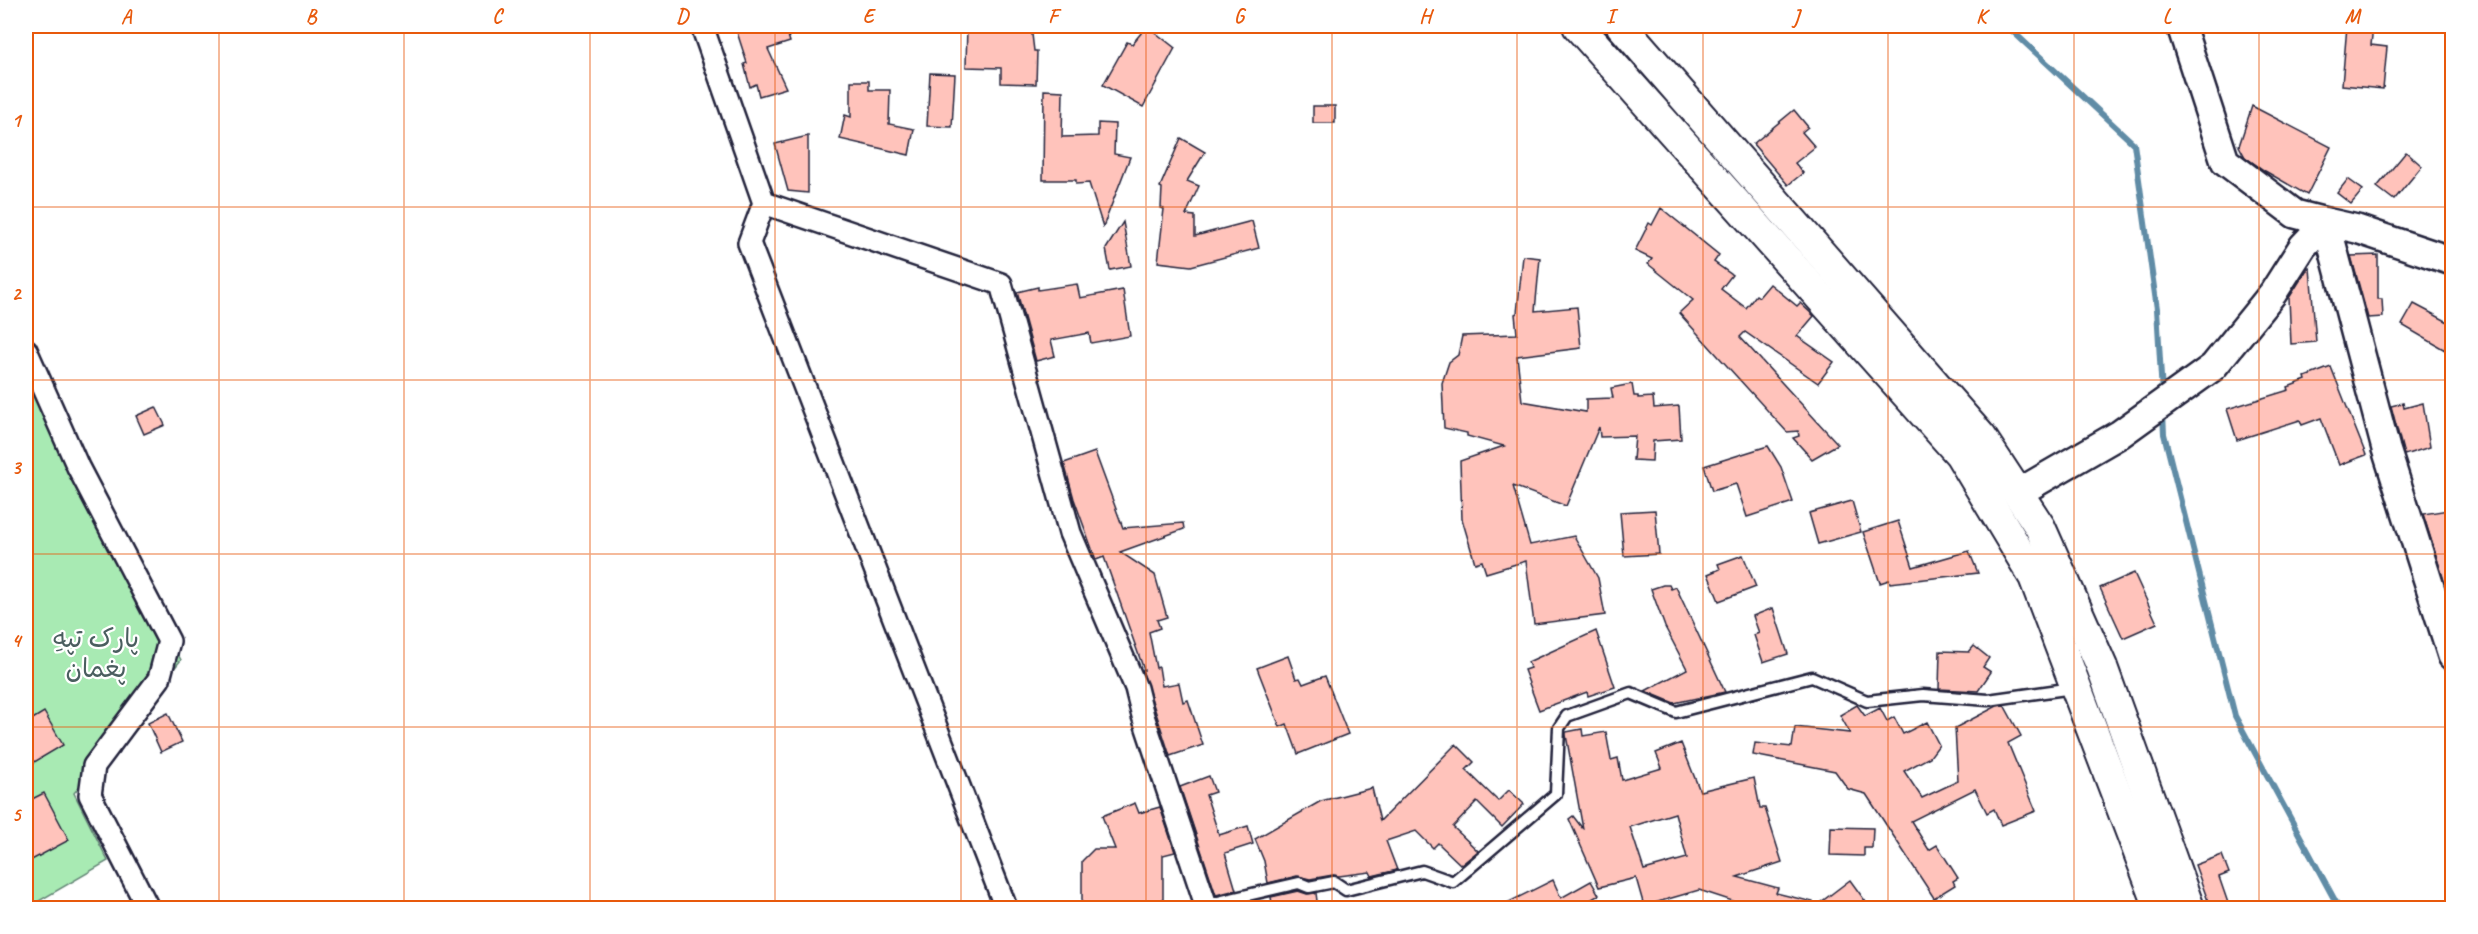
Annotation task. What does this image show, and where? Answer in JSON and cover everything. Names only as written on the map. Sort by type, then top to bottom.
[{"type":"main road","points":[[1578,26],[1960,454],[2034,577],[2160,909]]},
{"type":"main road","points":[[1622,26],[1981,437],[2040,527],[2102,667],[2189,909]]},
{"type":"street","points":[[702,26],[764,203],[749,243],[1006,909]]},
{"type":"street","points":[[2181,26],[2225,161],[2295,214],[2357,229],[2452,261]]},
{"type":"street","points":[[764,203],[1001,284],[1070,533],[1136,688],[1203,905]]},
{"type":"street","points":[[2018,493],[2120,434],[2213,368],[2272,293],[2303,246],[2326,222]]},
{"type":"street","points":[[2326,222],[2386,449],[2452,656]]},
{"type":"street","points":[[26,350],[78,467],[169,641],[159,680],[94,766],[90,795],[148,909]]},
{"type":"lane","points":[[1203,905],[1299,883],[1309,887],[1334,882],[1346,890],[1422,871],[1453,882],[1556,794],[1559,728],[1567,716],[1631,693],[1676,712],[1812,677],[1867,701],[1923,695],[1988,700],[2076,688]]},
{"type":"green space","name":"پارک تپهِ پغمان","points":[[26,382],[181,660],[74,793],[108,861],[27,908]]},
{"type":"building","points":[[735,26],[785,26],[790,42],[768,49],[786,88],[759,96],[756,84],[750,87],[744,64],[747,63]]},
{"type":"building","points":[[967,26],[1031,26],[1034,51],[1037,51],[1036,84],[1001,83],[1001,68],[966,67]]},
{"type":"building","points":[[1147,26],[1175,48],[1143,107],[1103,85],[1127,42],[1132,44]]},
{"type":"building","points":[[2347,26],[2373,26],[2371,45],[2387,47],[2383,89],[2342,85]]},
{"type":"building","points":[[930,73],[955,74],[952,127],[927,126]]},
{"type":"building","points":[[851,81],[869,81],[869,90],[890,90],[889,124],[914,129],[909,155],[840,139],[845,115],[851,117]]},
{"type":"building","points":[[1044,90],[1063,91],[1062,137],[1098,136],[1098,123],[1115,124],[1114,154],[1130,157],[1103,227],[1089,183],[1076,184],[1076,180],[1043,180]]},
{"type":"building","points":[[1313,106],[1335,106],[1335,123],[1313,123]]},
{"type":"building","points":[[2252,106],[2331,147],[2307,195],[2245,157],[2239,146]]},
{"type":"building","points":[[1794,110],[1808,127],[1802,132],[1815,147],[1795,163],[1803,173],[1788,185],[1753,144]]},
{"type":"building","points":[[808,136],[808,193],[788,191],[775,144]]},
{"type":"building","points":[[1181,138],[1205,152],[1187,181],[1199,186],[1186,215],[1195,216],[1195,236],[1252,221],[1259,248],[1191,266],[1158,262],[1164,209],[1161,208],[1162,188],[1160,187]]},
{"type":"building","points":[[2406,152],[2422,166],[2394,200],[2377,187]]},
{"type":"building","points":[[2348,179],[2363,190],[2351,204],[2337,193]]},
{"type":"building","points":[[1661,208],[1719,255],[1714,262],[1732,275],[1721,289],[1746,308],[1756,295],[1759,297],[1770,284],[1797,306],[1800,303],[1814,316],[1797,336],[1834,362],[1818,383],[1745,332],[1740,337],[1838,444],[1812,459],[1793,438],[1799,436],[1798,431],[1787,432],[1679,313],[1693,300],[1648,264],[1652,259],[1635,251],[1649,223],[1652,225]]},
{"type":"building","points":[[1123,222],[1131,266],[1110,270],[1106,249]]},
{"type":"building","points":[[2378,255],[2378,299],[2382,299],[2383,317],[2368,318],[2351,256]]},
{"type":"building","points":[[1523,256],[1540,258],[1535,311],[1577,307],[1581,348],[1517,356],[1522,401],[1586,412],[1586,399],[1613,398],[1611,388],[1632,384],[1634,396],[1653,397],[1654,408],[1679,406],[1681,439],[1653,441],[1652,461],[1633,460],[1635,436],[1600,437],[1599,427],[1566,506],[1513,486],[1530,545],[1574,536],[1598,578],[1605,615],[1534,624],[1526,561],[1486,573],[1482,561],[1475,563],[1462,519],[1460,461],[1504,446],[1467,436],[1467,433],[1444,428],[1442,383],[1449,362],[1458,355],[1462,336],[1517,334],[1515,314],[1517,313]]},
{"type":"building","points":[[2310,268],[2316,342],[2291,344],[2289,298]]},
{"type":"building","points":[[1077,284],[1080,298],[1123,290],[1130,336],[1091,343],[1089,333],[1051,340],[1055,356],[1036,361],[1017,292],[1038,287],[1038,290]]},
{"type":"building","points":[[2414,304],[2452,324],[2452,346],[2446,343],[2445,350],[2402,325]]},
{"type":"building","points":[[2331,367],[2366,455],[2339,465],[2321,418],[2302,425],[2300,420],[2237,440],[2227,409],[2289,390],[2288,387],[2306,380],[2305,377]]},
{"type":"building","points":[[2403,403],[2404,408],[2423,403],[2430,447],[2404,455],[2391,406]]},
{"type":"building","points":[[156,407],[165,425],[144,434],[136,416]]},
{"type":"building","points":[[1768,446],[1781,467],[1793,502],[1747,517],[1736,484],[1712,491],[1704,466]]},
{"type":"building","points":[[1095,452],[1123,528],[1183,523],[1184,529],[1120,552],[1155,575],[1167,617],[1157,620],[1160,628],[1149,632],[1156,668],[1159,667],[1162,686],[1179,683],[1183,702],[1188,700],[1203,745],[1170,756],[1142,670],[1144,670],[1104,557],[1096,560],[1064,463]]},
{"type":"building","points":[[1852,501],[1861,532],[1818,544],[1809,513]]},
{"type":"building","points":[[1655,510],[1659,554],[1624,556],[1620,512]]},
{"type":"building","points":[[2448,510],[2452,539],[2452,606],[2423,514]]},
{"type":"building","points":[[1898,521],[1913,567],[1969,551],[1978,573],[1890,583],[1889,580],[1880,583],[1863,532]]},
{"type":"building","points":[[1743,555],[1756,587],[1719,601],[1708,574],[1720,569],[1718,564]]},
{"type":"building","points":[[2134,573],[2157,623],[2123,638],[2100,588]]},
{"type":"building","points":[[1669,585],[1671,589],[1676,587],[1725,692],[1674,703],[1645,691],[1687,669],[1665,627],[1651,589]]},
{"type":"building","points":[[1773,608],[1788,654],[1763,662],[1754,635],[1759,633],[1753,616]]},
{"type":"building","points":[[1596,631],[1615,687],[1588,696],[1587,692],[1539,710],[1524,670],[1530,668],[1528,662]]},
{"type":"building","points":[[1974,646],[1989,658],[1983,667],[1991,672],[1978,691],[1939,689],[1940,651],[1969,652]]},
{"type":"building","points":[[1288,656],[1296,679],[1300,678],[1303,684],[1325,676],[1348,734],[1298,754],[1287,724],[1280,727],[1257,668]]},
{"type":"building","points":[[1857,705],[1865,716],[1880,708],[1887,721],[1894,717],[1903,734],[1927,722],[1939,745],[1930,757],[1904,771],[1922,798],[1958,781],[1955,728],[1997,706],[2004,705],[2021,736],[2008,743],[2036,811],[2001,825],[1994,809],[1987,813],[1975,789],[1911,821],[1929,850],[1937,845],[1958,878],[1953,881],[1955,885],[1934,898],[1866,794],[1848,789],[1835,771],[1753,755],[1755,743],[1792,747],[1795,727],[1850,733],[1840,715]]},
{"type":"building","points":[[44,712],[63,745],[26,767],[26,723]]},
{"type":"building","points":[[168,713],[182,742],[161,752],[148,723]]},
{"type":"building","points":[[1582,729],[1583,736],[1606,732],[1611,760],[1618,758],[1622,780],[1662,768],[1656,753],[1681,743],[1700,791],[1754,778],[1760,808],[1765,808],[1782,862],[1737,877],[1778,888],[1776,893],[1813,902],[1813,908],[1850,880],[1871,909],[1757,909],[1699,890],[1644,906],[1636,878],[1599,887],[1569,819],[1573,816],[1583,829],[1566,732]],"holes":[[[1675,813],[1687,858],[1644,870],[1630,827]]]},
{"type":"building","points":[[1456,744],[1474,762],[1466,770],[1498,801],[1509,790],[1524,804],[1502,827],[1477,802],[1453,827],[1478,851],[1461,865],[1438,843],[1433,848],[1416,831],[1386,841],[1397,870],[1372,876],[1370,872],[1310,879],[1297,876],[1268,883],[1264,861],[1255,839],[1321,801],[1372,788],[1380,821]]},
{"type":"building","points":[[1209,776],[1215,792],[1206,795],[1219,835],[1248,826],[1253,844],[1225,853],[1236,890],[1216,895],[1180,787]]},
{"type":"building","points":[[44,793],[69,840],[26,863],[26,802]]},
{"type":"building","points":[[1135,803],[1139,813],[1160,807],[1175,852],[1163,855],[1163,900],[1155,909],[1082,909],[1082,861],[1094,849],[1115,849],[1102,816]]},
{"type":"building","points":[[1831,827],[1873,828],[1872,848],[1864,848],[1864,856],[1830,855]]},
{"type":"building","points":[[2222,855],[2229,873],[2219,877],[2228,903],[2211,909],[2195,865]]},
{"type":"building","points":[[1553,880],[1561,898],[1591,881],[1599,895],[1575,909],[1495,909]]},
{"type":"building","points":[[1298,891],[1307,894],[1316,893],[1318,909],[1273,909],[1271,897]]},
{"type":"waterway","points":[[2007,26],[2134,144],[2157,309],[2162,394]]},
{"type":"waterway","points":[[2163,413],[2164,434],[2235,716],[2339,908]]}]
